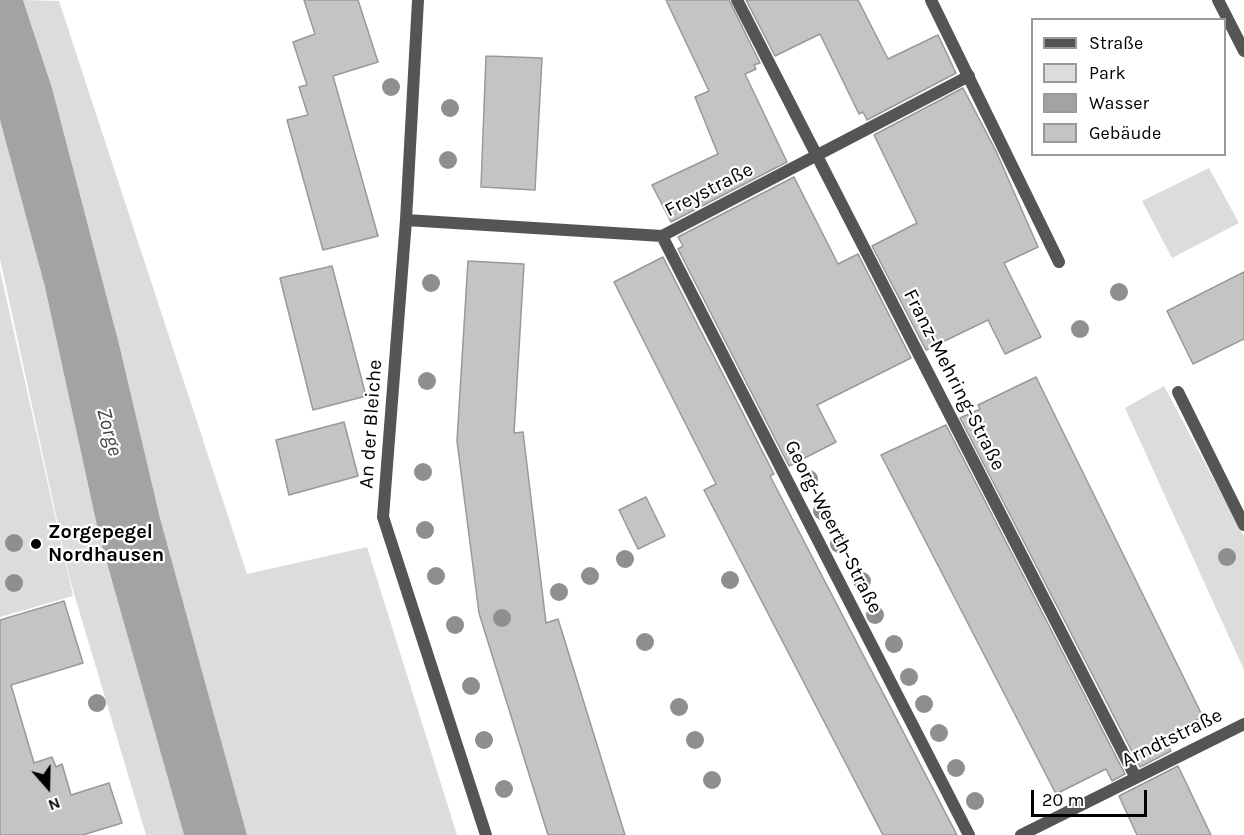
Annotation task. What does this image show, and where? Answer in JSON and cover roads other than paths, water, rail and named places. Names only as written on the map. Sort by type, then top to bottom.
[{"type":"street","name":"An der Bleiche","points":[[418,0],[406,220],[383,517],[486,835]]},
{"type":"street","name":"Franz-Mehring-Straße","points":[[737,0],[1136,778]]},
{"type":"street","points":[[931,0],[1059,262]]},
{"type":"street","points":[[1218,0],[1244,51]]},
{"type":"street","name":"Freystraße","points":[[406,220],[662,236],[969,76]]},
{"type":"street","name":"Georg-Weerth-Straße","points":[[662,236],[969,835]]},
{"type":"street","points":[[1178,392],[1244,525]]},
{"type":"street","name":"Arndtstraße","points":[[1021,835],[1244,724]]},
{"type":"water","name":"Zorge","points":[[0,0],[23,0],[52,88],[119,344],[160,518],[247,835],[184,835],[99,535],[45,287],[0,120]]},
{"type":"place","name":"Zorgepegel Nordhausen","points":[[36,544]]}]
